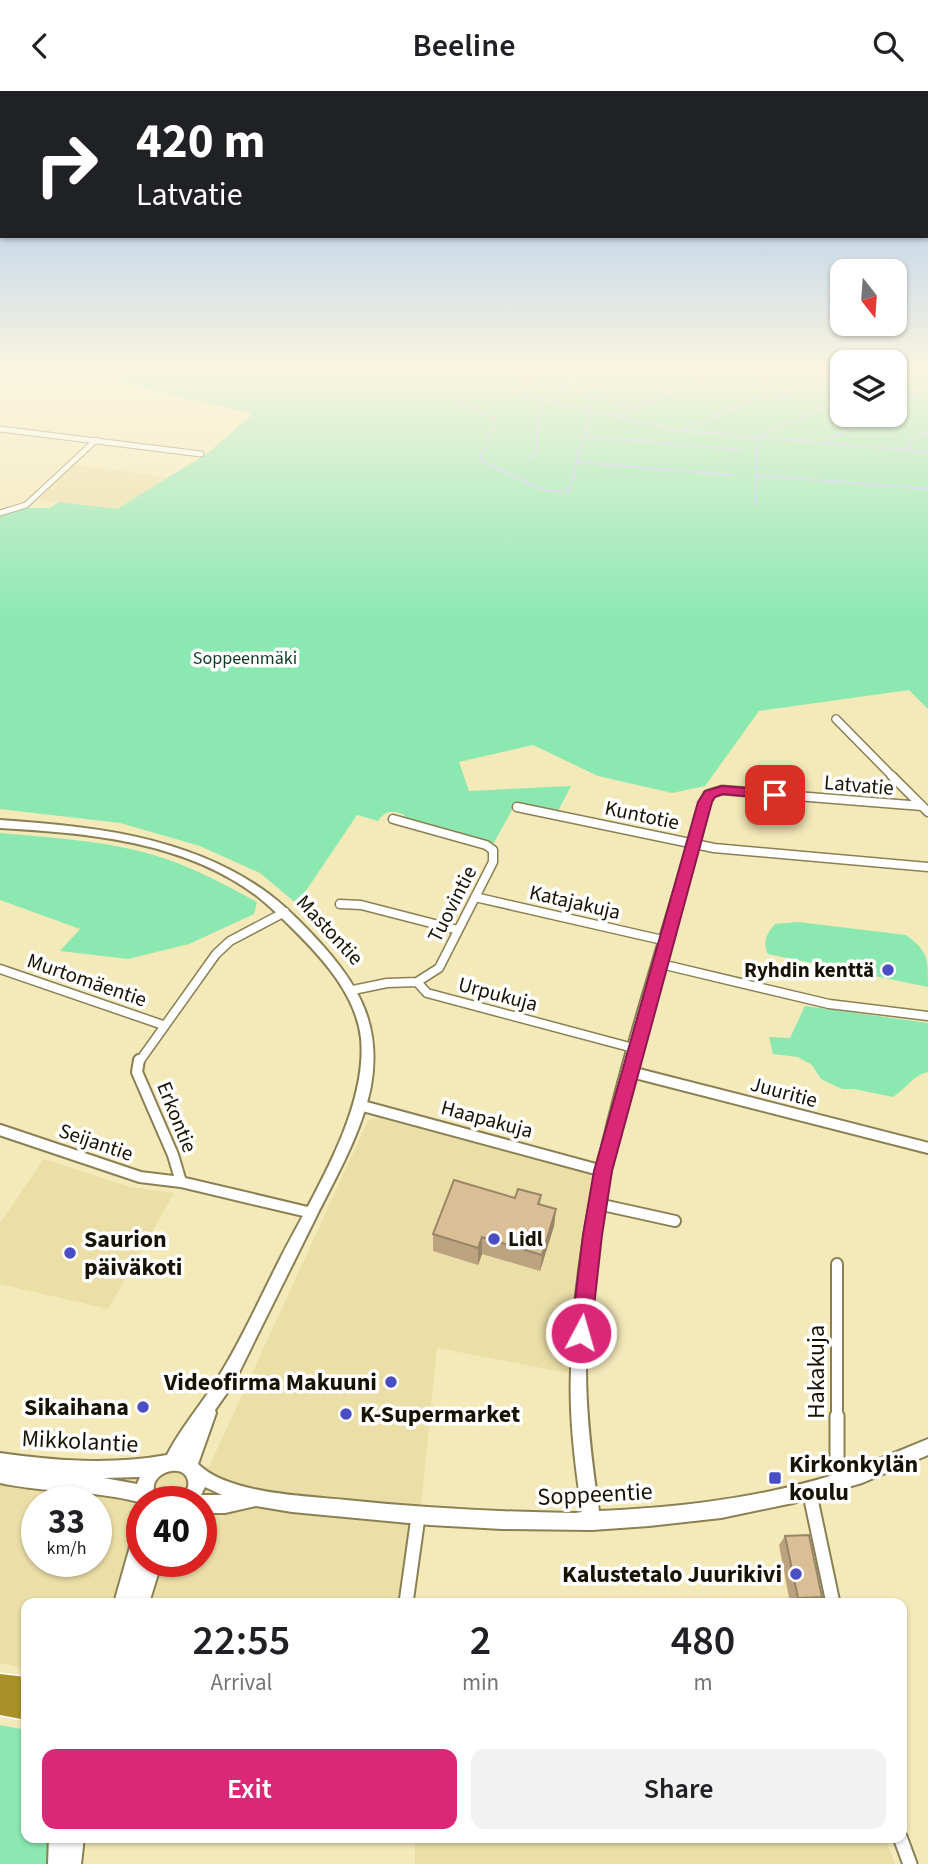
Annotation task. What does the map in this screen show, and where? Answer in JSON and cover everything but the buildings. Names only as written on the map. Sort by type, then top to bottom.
[{"type":"highway","points":[[0,1686],[21,1688]]},
{"type":"highway","points":[[0,1703],[21,1707]]},
{"type":"main road","points":[[592,1521],[579,1353],[603,1171],[709,794]]},
{"type":"main road","name":"Mastontie","points":[[0,824],[85,831],[160,847],[225,872],[258,891],[285,912],[329,958],[353,990],[362,1010],[368,1062],[359,1105],[343,1150],[312,1213],[228,1377],[178,1467],[194,1486]]},
{"type":"main road","name":"Soppeentie","points":[[178,1467],[226,1489],[256,1498],[418,1517],[481,1521],[592,1521],[698,1511],[809,1490],[877,1468],[928,1447]]},
{"type":"main road","name":"Mikkolantie","points":[[0,1461],[120,1472],[178,1467]]},
{"type":"main road","points":[[146,1486],[178,1467]]},
{"type":"main road","name":"Mikkolantie","points":[[0,1475],[49,1483],[116,1486],[126,1490]]},
{"type":"main road","name":"Soppeentie","points":[[217,1504],[256,1498]]},
{"type":"main road","points":[[124,1598],[130,1577]]},
{"type":"main road","points":[[142,1598],[148,1577]]},
{"type":"main road","points":[[58,1864],[59,1843]]},
{"type":"main road","points":[[71,1864],[73,1843]]},
{"type":"street","points":[[0,513],[26,505],[81,454]]},
{"type":"street","points":[[836,719],[925,809]]},
{"type":"street","name":"Latvatie","points":[[709,794],[722,790],[925,809]]},
{"type":"street","name":"Kuntotie","points":[[517,807],[694,844],[928,867]]},
{"type":"street","name":"Tuovintie","points":[[393,818],[400,823],[486,845],[493,850],[493,862],[439,968],[417,982]]},
{"type":"street","name":"Katajakuja","points":[[475,897],[667,941]]},
{"type":"street","points":[[340,904],[361,905],[458,930]]},
{"type":"street","name":"Erkontie","points":[[285,912],[224,946],[139,1059],[137,1072],[173,1155],[181,1182],[312,1213]]},
{"type":"street","points":[[661,964],[828,1004],[928,1016]]},
{"type":"street","name":"Murtomäentie","points":[[0,969],[163,1025]]},
{"type":"street","points":[[353,990],[387,983],[417,982]]},
{"type":"street","name":"Urpukuja","points":[[417,982],[427,993],[637,1049]]},
{"type":"street","name":"Juuritie","points":[[631,1072],[928,1148]]},
{"type":"street","name":"Haapakuja","points":[[359,1105],[603,1171]]},
{"type":"street","name":"Seijantie","points":[[0,1130],[140,1177],[181,1182]]},
{"type":"street","points":[[598,1204],[675,1221]]},
{"type":"street","name":"Hakakuja","points":[[837,1264],[837,1461],[841,1479]]},
{"type":"street","points":[[809,1490],[832,1598]]},
{"type":"street","points":[[407,1598],[418,1517]]},
{"type":"street","points":[[902,1843],[910,1864]]},
{"type":"shaded area","points":[[74,465],[169,477],[117,509],[38,500]]},
{"type":"shaded area","points":[[378,1118],[590,1174],[595,1182],[579,1279],[569,1373],[437,1348],[412,1598],[21,1598],[21,1668],[0,1663],[0,1451],[106,1466],[152,1463],[209,1467],[371,1119]]},
{"type":"shaded area","name":"Saurion päiväkoti","points":[[44,1159],[130,1187],[174,1193],[108,1309],[0,1284],[0,1223]]},
{"type":"shaded area","points":[[415,1843],[887,1843],[895,1864],[415,1864]]},
{"type":"green space","name":"Soppeenmäki","points":[[207,454],[928,454],[928,709],[909,690],[759,711],[705,786],[672,793],[598,776],[533,745],[459,762],[469,791],[571,786],[558,811],[516,803],[492,846],[407,823],[404,815],[396,812],[387,813],[378,821],[357,815],[297,904],[260,873],[200,846],[120,823],[0,809],[0,516],[25,508],[50,508],[59,502],[117,509]]},
{"type":"green space","points":[[0,833],[87,842],[155,855],[200,872],[257,902],[254,914],[189,944],[128,959],[60,951],[80,929],[0,900]]},
{"type":"green space","name":"Ryhdin kenttä","points":[[798,922],[906,935],[923,951],[928,969],[928,987],[768,954],[766,938],[775,924]]},
{"type":"green space","points":[[805,1006],[928,1023],[928,1072],[914,1079],[893,1097],[842,1089],[821,1079],[812,1065],[798,1057],[773,1054],[769,1037],[790,1038]]},
{"type":"green space","points":[[0,1725],[21,1729],[21,1843],[47,1843],[49,1864],[0,1864]]},
{"type":"waterway","points":[[482,454],[480,460],[544,490],[569,492],[579,454]]},
{"type":"waterway","points":[[529,458],[535,454]]},
{"type":"waterway","points":[[755,505],[757,454]]},
{"type":"waterway","points":[[577,462],[732,475]]},
{"type":"waterway","points":[[756,475],[928,489]]},
{"type":"place","name":"Ryhdin kenttä","points":[[888,970]]},
{"type":"place","name":"Lidl","points":[[494,1239]]},
{"type":"place","name":"Saurion päiväkoti","points":[[70,1253]]},
{"type":"place","name":"Videofirma Makuuni","points":[[391,1382]]},
{"type":"place","name":"Sikaihana","points":[[143,1407]]},
{"type":"place","name":"K-Supermarket","points":[[346,1414]]},
{"type":"place","name":"Kirkonkylän koulu","points":[[775,1478]]},
{"type":"place","name":"Kalustetalo Juurikivi","points":[[796,1574]]},
{"type":"route","points":[[581,1333],[592,1235],[603,1171],[705,802],[709,794],[722,790],[775,795]]}]
